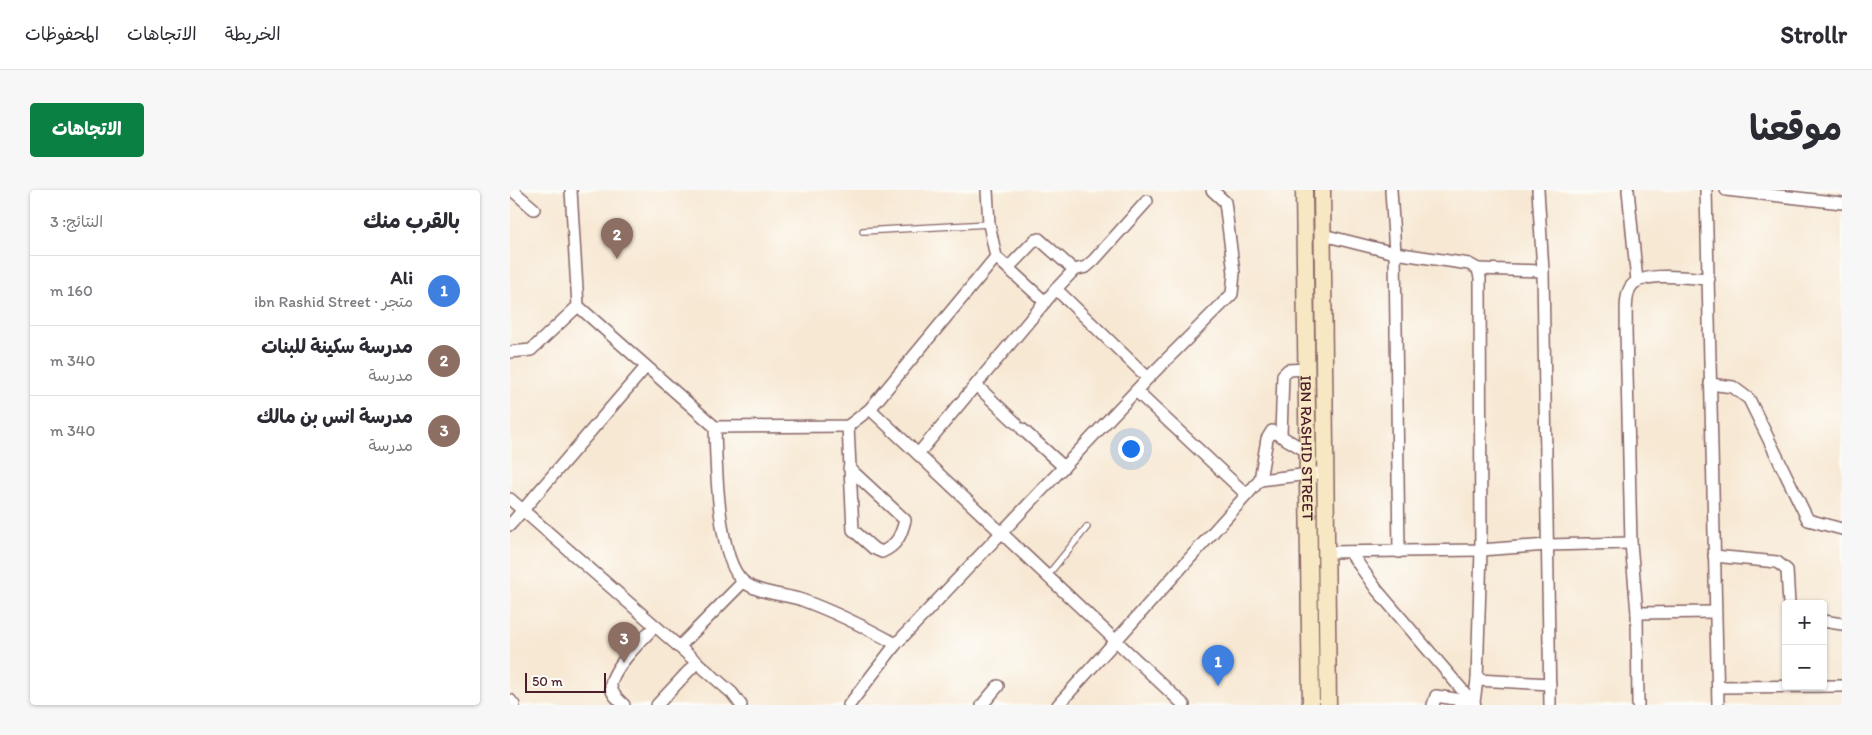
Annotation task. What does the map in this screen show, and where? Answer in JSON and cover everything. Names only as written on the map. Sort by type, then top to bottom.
[{"type":"main road","name":"IBN RASHID STREET","points":[[1304,190],[1311,705]]},
{"type":"main road","name":"IBN RASHID STREET","points":[[1322,190],[1328,705]]},
{"type":"street","points":[[512,190],[534,209]]},
{"type":"street","points":[[571,190],[578,306],[645,368],[715,427],[848,426],[870,409],[996,257]]},
{"type":"street","points":[[987,190],[989,224],[996,257],[1045,302]]},
{"type":"street","points":[[849,705],[896,644],[1148,378],[1232,294],[1234,273],[1225,202],[1212,190]]},
{"type":"street","points":[[1391,190],[1394,254],[1398,552]]},
{"type":"street","points":[[1538,190],[1543,271],[1550,705]]},
{"type":"street","points":[[1628,190],[1637,281]]},
{"type":"street","points":[[1706,190],[1718,705]]},
{"type":"street","points":[[1726,190],[1842,203]]},
{"type":"street","points":[[918,454],[1056,289],[1074,270],[1086,267],[1094,260],[1147,201]]},
{"type":"street","points":[[1323,235],[1394,254],[1469,264],[1478,269],[1543,271]]},
{"type":"street","points":[[1008,268],[1035,240],[1039,239],[1074,270]]},
{"type":"street","points":[[1474,704],[1477,680],[1481,550],[1480,278],[1478,269]]},
{"type":"street","points":[[1638,705],[1638,613],[1632,543],[1626,330],[1628,296],[1630,287],[1637,281],[1650,277],[1709,279]]},
{"type":"street","points":[[1056,289],[1148,378]]},
{"type":"street","points":[[510,342],[514,352],[531,350],[578,306]]},
{"type":"street","points":[[510,525],[645,368]]},
{"type":"street","points":[[1280,435],[1283,375],[1288,370],[1307,369]]},
{"type":"street","points":[[1710,384],[1733,387],[1749,399],[1808,520],[1842,529]]},
{"type":"street","points":[[976,385],[1064,467]]},
{"type":"street","points":[[1136,391],[1247,495]]},
{"type":"street","points":[[870,409],[1184,705]]},
{"type":"street","points":[[848,426],[849,468],[853,530],[872,548],[882,552],[894,547],[901,536],[905,520],[849,468]]},
{"type":"street","points":[[715,427],[718,503],[731,566],[743,582],[754,588],[788,595],[839,614],[896,644]]},
{"type":"street","points":[[1058,705],[1260,480],[1269,434],[1272,431],[1308,452]]},
{"type":"street","points":[[1260,480],[1326,472]]},
{"type":"street","points":[[510,499],[732,693],[741,705]]},
{"type":"street","points":[[1327,552],[1481,550],[1547,545],[1632,543]]},
{"type":"street","points":[[1350,552],[1377,590],[1474,704]]},
{"type":"street","points":[[1714,556],[1777,562],[1787,570],[1789,600]]},
{"type":"street","points":[[679,647],[743,582]]},
{"type":"street","points":[[1638,613],[1715,612]]},
{"type":"street","points":[[1827,622],[1842,624]]},
{"type":"street","points":[[624,705],[613,694],[611,686],[614,677],[618,668],[654,626]]},
{"type":"street","points":[[657,705],[697,662]]},
{"type":"street","points":[[1477,680],[1550,684]]},
{"type":"street","points":[[982,705],[998,686]]},
{"type":"street","points":[[1718,688],[1842,686]]},
{"type":"street","points":[[1433,705],[1436,696],[1474,704]]},
{"type":"street","points":[[510,700],[514,705]]},
{"type":"lane","points":[[864,231],[989,224]]},
{"type":"lane","points":[[1047,576],[1086,527]]},
{"type":"place","name":"مدرسة سكينة للبنات","points":[[617,259]]},
{"type":"place","name":"مدرسة انس بن مالك","points":[[624,663]]},
{"type":"place","name":"Ali","points":[[1218,686]]}]
